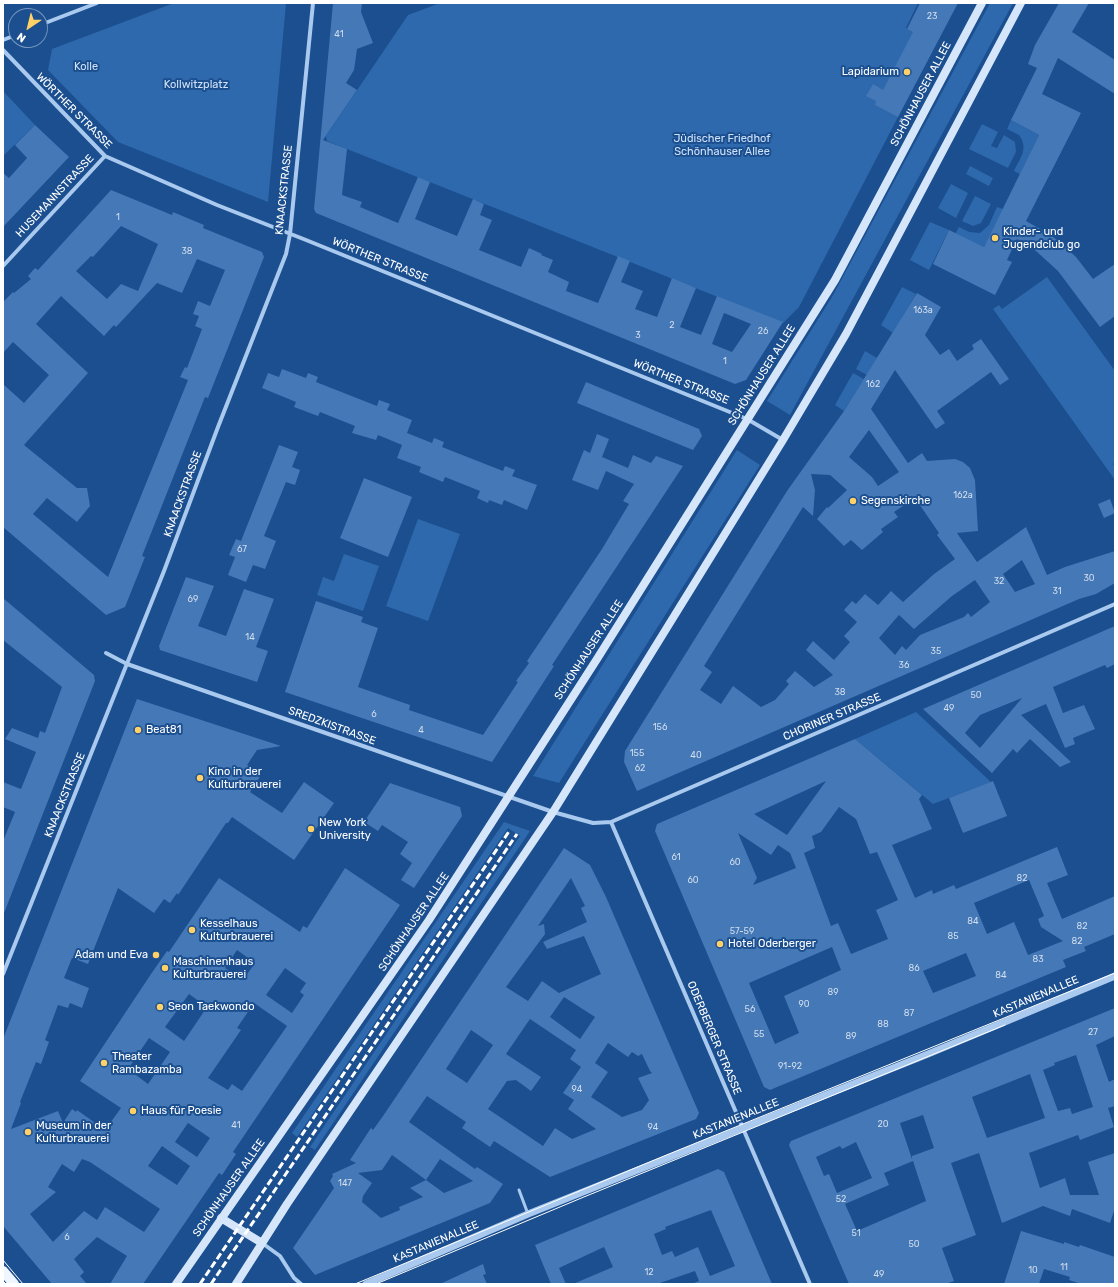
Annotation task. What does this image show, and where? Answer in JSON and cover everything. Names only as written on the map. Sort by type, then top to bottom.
[{"type":"main road","name":"SCHÖNHAUSER ALLEE","points":[[176,1284],[429,920],[601,653],[835,280],[982,3]]},
{"type":"main road","points":[[236,1284],[291,1196],[553,812],[783,440],[850,327],[1021,3]]},
{"type":"main road","points":[[221,1218],[262,1243]]},
{"type":"main road","points":[[3,1271],[14,1284]]},
{"type":"street","points":[[48,22],[97,3]]},
{"type":"street","name":"KNAACKSTRASSE","points":[[3,974],[127,664],[286,254],[290,234],[313,3]]},
{"type":"street","name":"WÖRTHER STRASSE","points":[[3,50],[105,156],[290,234],[747,419],[783,440]]},
{"type":"street","name":"HUSEMANNSTRASSE","points":[[3,266],[105,156]]},
{"type":"street","name":"CHORINER STRASSE","points":[[553,812],[593,823],[611,822],[1115,604]]},
{"type":"street","name":"SREDZKISTRASSE","points":[[106,653],[127,664],[553,812]]},
{"type":"street","name":"ODERBERGER STRASSE","points":[[611,822],[810,1284]]},
{"type":"street","name":"KASTANIENALLEE","points":[[366,1284],[528,1214],[1115,976]]},
{"type":"street","points":[[262,1243],[280,1256],[292,1275],[301,1284]]},
{"type":"lane","points":[[519,1190],[528,1214]]},
{"type":"green space","name":"Kollwitzplatz","points":[[174,3],[286,3],[268,202],[118,142],[48,70],[52,49]]},
{"type":"green space","name":"Jüdischer Friedhof Schönhauser Allee","points":[[440,3],[918,3],[906,28],[936,44],[799,307],[783,323],[327,141],[326,136],[408,15]]},
{"type":"green space","points":[[990,3],[1013,3],[790,415],[767,401],[832,297]]},
{"type":"green space","points":[[3,91],[35,125],[3,156]]},
{"type":"green space","points":[[1011,120],[1039,135],[1020,174],[1014,171],[1021,158],[1023,145],[1019,135],[1007,129]]},
{"type":"green space","points":[[982,124],[998,132],[991,146],[997,148],[1004,135],[1015,142],[1016,152],[1008,168],[969,149]]},
{"type":"green space","points":[[970,166],[993,178],[989,186],[966,174]]},
{"type":"green space","points":[[951,184],[968,193],[956,218],[938,208]]},
{"type":"green space","points":[[975,196],[991,204],[981,223],[973,226],[962,221]]},
{"type":"green space","points":[[997,207],[1003,209],[984,247],[955,234],[959,227],[969,232],[980,233],[989,225]]},
{"type":"green space","points":[[930,222],[949,230],[929,270],[910,260]]},
{"type":"green space","points":[[1047,277],[1115,371],[1115,462],[1113,464],[1115,467],[1115,480],[993,309],[999,305],[1002,309]]},
{"type":"green space","points":[[902,287],[916,294],[893,333],[881,325]]},
{"type":"green space","points":[[865,351],[877,358],[867,375],[856,369]]},
{"type":"green space","points":[[853,373],[864,379],[844,411],[835,405]]},
{"type":"green space","points":[[737,450],[760,465],[559,783],[533,776]]},
{"type":"green space","points":[[418,519],[460,534],[428,621],[386,606]]},
{"type":"green space","points":[[344,554],[379,566],[363,611],[317,595],[323,577],[334,581]]},
{"type":"green space","points":[[916,712],[991,782],[933,804],[855,739]]},
{"type":"green space","points":[[504,822],[530,831],[315,1150],[310,1147],[520,836],[508,828],[297,1137],[292,1133]]},
{"type":"building","points":[[333,3],[362,3],[361,12],[373,43],[357,49],[354,70],[346,83],[357,90],[323,140],[347,149],[342,195],[362,202],[360,207],[398,223],[418,177],[430,182],[415,219],[457,236],[473,199],[484,204],[480,215],[492,220],[479,250],[521,267],[529,248],[542,254],[541,255],[553,260],[548,272],[569,282],[566,291],[598,303],[618,256],[630,261],[621,282],[643,291],[635,309],[657,317],[672,278],[696,288],[680,327],[701,335],[717,296],[783,322],[746,380],[735,384],[316,213],[314,209]],"holes":[[[724,313],[751,324],[732,352],[712,344]]]},
{"type":"building","points":[[920,3],[958,3],[898,117],[875,105],[876,101],[866,96],[873,84],[883,90],[913,32],[907,29]]},
{"type":"building","points":[[1059,3],[1089,3],[1072,32],[1115,60],[1115,94],[1058,58],[1042,94],[1081,113],[1026,221],[1049,234],[1061,243],[1076,257],[1093,279],[1115,264],[1115,316],[1100,327],[1058,271],[1036,251],[1017,239],[1007,260],[1012,262],[995,295],[933,264],[949,230],[984,247],[1039,135],[1011,120],[1037,68],[1028,64],[1035,45]]},
{"type":"building","points":[[35,125],[69,157],[3,227],[3,173],[9,178],[27,158],[15,145]]},
{"type":"building","points":[[111,190],[172,215],[173,212],[204,225],[203,228],[262,252],[264,257],[208,398],[205,397],[142,556],[145,557],[125,607],[106,615],[3,527],[3,384],[24,403],[49,375],[13,342],[3,353],[3,302],[13,292],[14,293],[31,279],[28,276],[35,268],[38,270]],"holes":[[[121,226],[158,244],[138,291],[121,284],[107,299],[76,271],[91,256],[93,257]],[[197,259],[225,270],[210,306],[198,301],[193,314],[199,316],[195,326],[202,329],[187,368],[185,367],[180,377],[188,380],[108,577],[33,514],[47,498],[77,522],[90,506],[87,488],[77,488],[24,445],[88,373],[36,324],[61,296],[104,336],[114,325],[116,327],[157,283],[182,293]]]},
{"type":"building","points":[[917,293],[941,307],[925,335],[940,355],[949,349],[957,361],[974,349],[972,345],[981,339],[1009,379],[1000,385],[991,372],[937,411],[945,423],[936,429],[895,370],[871,409],[908,463],[922,453],[927,461],[955,459],[963,462],[970,468],[975,480],[978,531],[957,533],[977,562],[1026,527],[1047,575],[1065,567],[1115,551],[1115,583],[1096,594],[1079,599],[637,791],[624,762],[625,751],[787,491],[844,411]],"holes":[[[869,430],[899,472],[878,486],[872,477],[849,457]],[[811,474],[830,475],[847,490],[828,508],[827,507],[817,519],[844,546],[851,540],[862,550],[883,532],[881,529],[898,517],[894,512],[915,498],[939,533],[937,535],[955,559],[934,574],[903,602],[891,591],[878,605],[865,594],[856,604],[852,601],[844,610],[857,622],[844,636],[850,642],[834,660],[813,641],[806,650],[833,675],[814,687],[795,671],[786,681],[789,684],[775,700],[761,707],[733,686],[721,704],[700,690],[712,672],[704,666],[803,507],[813,516],[815,490]],[[1022,560],[1035,584],[1015,592],[1003,574]],[[975,580],[990,602],[971,617],[968,613],[964,617],[920,635],[906,650],[902,646],[895,655],[879,638],[899,615],[914,629],[952,596]]]},
{"type":"building","points":[[282,369],[306,378],[308,373],[318,377],[316,382],[377,406],[379,400],[390,404],[387,410],[412,420],[407,433],[432,443],[434,438],[444,442],[442,447],[503,471],[505,466],[515,470],[512,476],[537,485],[527,510],[504,500],[502,505],[489,500],[488,503],[477,498],[480,491],[445,477],[443,482],[419,472],[421,467],[397,458],[402,445],[378,435],[376,440],[352,433],[355,426],[320,412],[318,416],[294,407],[296,402],[262,388],[268,373],[279,377]]},
{"type":"building","points":[[586,382],[699,429],[702,436],[693,450],[577,403]]},
{"type":"building","points":[[597,434],[609,439],[602,457],[628,468],[633,455],[651,463],[656,456],[683,466],[552,665],[554,666],[492,762],[285,692],[316,601],[363,617],[361,622],[378,628],[358,687],[410,705],[409,710],[483,735],[518,682],[516,681],[529,663],[527,661],[602,549],[629,504],[623,501],[634,484],[606,471],[598,490],[572,480],[584,450],[590,453]]},
{"type":"building","points":[[279,445],[298,452],[292,467],[300,470],[295,485],[286,482],[264,536],[276,541],[265,569],[253,565],[246,582],[228,575],[235,557],[229,555],[236,539],[241,541]]},
{"type":"building","points":[[364,478],[412,497],[388,557],[340,538]]},
{"type":"building","points":[[1110,499],[1115,513],[1104,518],[1098,504]]},
{"type":"building","points":[[186,577],[214,586],[198,626],[226,636],[244,589],[274,599],[256,647],[268,651],[257,682],[160,650],[159,646]]},
{"type":"building","points":[[3,598],[94,675],[95,681],[4,913],[3,841],[15,812],[3,807],[3,782],[21,789],[36,752],[5,739],[12,728],[38,738],[40,731],[45,733],[62,687],[3,640]]},
{"type":"building","points":[[1115,626],[1115,664],[1107,668],[1105,665],[1053,687],[1063,713],[1084,705],[1095,729],[1073,738],[1075,744],[1065,748],[1046,704],[1021,715],[1071,762],[1060,767],[1030,739],[1017,753],[1013,749],[992,773],[923,709]],"holes":[[[1022,698],[980,748],[965,733],[980,715]]]},
{"type":"building","points":[[137,699],[281,746],[257,750],[247,765],[261,775],[250,792],[282,813],[304,782],[334,803],[294,860],[232,817],[228,823],[226,823],[178,895],[177,893],[170,903],[164,899],[154,913],[118,888],[88,964],[72,958],[64,978],[89,988],[82,1008],[70,1003],[68,1008],[58,1005],[45,1040],[49,1042],[41,1064],[36,1062],[11,1129],[58,1111],[63,1123],[72,1109],[76,1112],[77,1110],[105,1130],[121,1108],[80,1081],[151,974],[167,951],[169,952],[219,878],[300,932],[303,926],[307,928],[345,868],[400,905],[233,1152],[236,1154],[222,1175],[219,1173],[143,1284],[110,1284],[127,1256],[97,1237],[74,1259],[84,1272],[80,1276],[87,1284],[52,1284],[3,1226],[3,1039]],"holes":[[[237,950],[255,963],[243,980],[225,968]],[[285,968],[306,983],[300,992],[304,995],[292,1013],[266,995]],[[189,994],[207,1007],[184,1041],[165,1027]],[[254,1003],[287,1026],[242,1091],[232,1084],[228,1090],[208,1078],[241,1030],[237,1028]],[[149,1038],[170,1052],[148,1084],[128,1069]],[[188,1123],[210,1138],[197,1157],[175,1142]],[[162,1146],[190,1166],[177,1185],[148,1166]],[[82,1159],[90,1162],[160,1209],[144,1232],[105,1207],[97,1220],[84,1211],[53,1242],[30,1214],[56,1192],[48,1187],[62,1164],[74,1172]]]},
{"type":"building","points":[[855,739],[922,795],[919,799],[932,829],[892,845],[915,898],[932,890],[933,894],[954,885],[956,889],[1057,847],[1068,875],[1047,883],[1062,919],[1115,896],[1115,934],[1084,947],[1086,951],[1063,960],[1066,967],[770,1090],[764,1087],[655,831],[657,824]],"holes":[[[826,781],[787,835],[754,814]],[[839,807],[856,819],[870,854],[877,852],[898,900],[876,910],[888,939],[851,954],[838,923],[831,926],[804,853],[815,848],[812,836],[821,832]],[[738,833],[771,855],[778,845],[790,853],[796,868],[753,885],[757,878]],[[1029,880],[1044,916],[1038,919],[1041,927],[1063,941],[1028,955],[1014,922],[987,934],[974,903]],[[832,947],[841,970],[784,996],[799,1033],[775,1044],[749,983]],[[966,953],[976,976],[933,993],[923,971]]]},
{"type":"building","points":[[993,781],[1007,816],[963,833],[949,798]]},
{"type":"building","points":[[390,783],[460,807],[462,816],[414,888],[401,880],[412,863],[400,854],[408,842],[382,825],[378,831],[364,822]]},
{"type":"building","points":[[564,848],[590,865],[606,897],[699,1113],[696,1119],[550,1177],[494,1141],[490,1147],[462,1128],[466,1122],[427,1096],[409,1122],[475,1169],[477,1167],[503,1184],[490,1203],[315,1275],[293,1248],[334,1188],[330,1181],[333,1176],[332,1174],[356,1163],[350,1160],[371,1128],[373,1130]],"holes":[[[571,878],[585,906],[581,908],[587,922],[543,942],[547,949],[584,936],[601,974],[559,993],[542,981],[528,1001],[506,987],[545,934],[544,924],[538,926]],[[564,997],[595,1017],[580,1039],[550,1017]],[[530,1019],[576,1050],[570,1059],[581,1067],[563,1093],[574,1100],[568,1109],[596,1129],[572,1139],[555,1128],[543,1146],[488,1109],[507,1081],[516,1080],[531,1091],[541,1077],[506,1054]],[[471,1030],[493,1045],[467,1083],[446,1069]],[[608,1043],[628,1057],[632,1052],[638,1056],[642,1054],[652,1073],[638,1078],[649,1100],[642,1110],[622,1117],[591,1097],[608,1072],[595,1063]],[[392,1155],[426,1180],[410,1188],[423,1197],[399,1207],[400,1210],[381,1218],[362,1202],[363,1196],[372,1183],[358,1173],[382,1170]],[[440,1159],[473,1181],[444,1193],[426,1180]]]},
{"type":"building","points":[[1115,1008],[1115,1036],[1096,1045],[1109,1082],[1115,1079],[1115,1106],[1108,1108],[1114,1127],[1080,1140],[1078,1135],[1029,1153],[1040,1188],[1065,1178],[1070,1195],[1099,1195],[1088,1162],[1115,1153],[1115,1208],[1110,1223],[1072,1209],[1070,1216],[1043,1206],[1002,1223],[979,1153],[951,1163],[976,1235],[942,1248],[954,1281],[946,1284],[849,1284],[789,1145],[791,1141]],"holes":[[[1076,1055],[1093,1107],[1072,1114],[1070,1108],[1058,1111],[1043,1070],[1055,1065],[1054,1063]],[[1030,1074],[1045,1118],[987,1138],[972,1097]],[[923,1115],[934,1148],[912,1156],[912,1159],[900,1123]],[[856,1142],[872,1178],[837,1193],[829,1174],[824,1176],[816,1157],[840,1146],[842,1149]],[[913,1161],[926,1201],[857,1231],[845,1204],[889,1185],[884,1173]]]},
{"type":"building","points":[[718,1169],[724,1172],[772,1284],[692,1284],[699,1281],[695,1271],[657,1284],[573,1284],[613,1267],[604,1247],[559,1268],[566,1284],[551,1284],[535,1245]],"holes":[[[711,1210],[735,1266],[710,1276],[698,1247],[675,1257],[672,1251],[662,1255],[654,1234],[666,1229],[665,1227]]]},
{"type":"building","points":[[1021,1231],[1064,1244],[1064,1242],[1079,1247],[1080,1245],[1115,1257],[1115,1284],[1081,1284],[1069,1280],[1070,1277],[1044,1269],[1039,1284],[1004,1284]]},
{"type":"building","points":[[483,1264],[486,1274],[483,1275],[487,1284],[440,1284]]},
{"type":"tram line","points":[[355,1284],[664,1156],[1115,973]]},
{"type":"tram line","points":[[376,1284],[579,1199],[1005,1025]]},
{"type":"tram line","points":[[3,1260],[23,1284]]},
{"type":"tram line","points":[[3,1281],[6,1284]]},
{"type":"railway","points":[[200,1284],[510,830]]},
{"type":"railway","points":[[211,1284],[517,834]]},
{"type":"place","name":"Lapidarium","points":[[907,72]]},
{"type":"place","name":"Kinder- und Jugendclub go","points":[[995,238]]},
{"type":"place","name":"Segenskirche","points":[[853,501]]},
{"type":"place","name":"Beat81","points":[[138,730]]},
{"type":"place","name":"Kino in der Kulturbrauerei","points":[[200,778]]},
{"type":"place","name":"New York University","points":[[311,829]]},
{"type":"place","name":"Kesselhaus Kulturbrauerei","points":[[192,930]]},
{"type":"place","name":"Hotel Oderberger","points":[[720,944]]},
{"type":"place","name":"Adam und Eva","points":[[156,955]]},
{"type":"place","name":"Maschinenhaus Kulturbrauerei","points":[[165,968]]},
{"type":"place","name":"Seon Taekwondo","points":[[160,1007]]},
{"type":"place","name":"Theater Rambazamba","points":[[104,1063]]},
{"type":"place","name":"Haus für Poesie","points":[[133,1111]]},
{"type":"place","name":"Museum in der Kulturbrauerei","points":[[28,1132]]},
{"type":"park label","name":"Kolle","points":[[86,67]]}]
